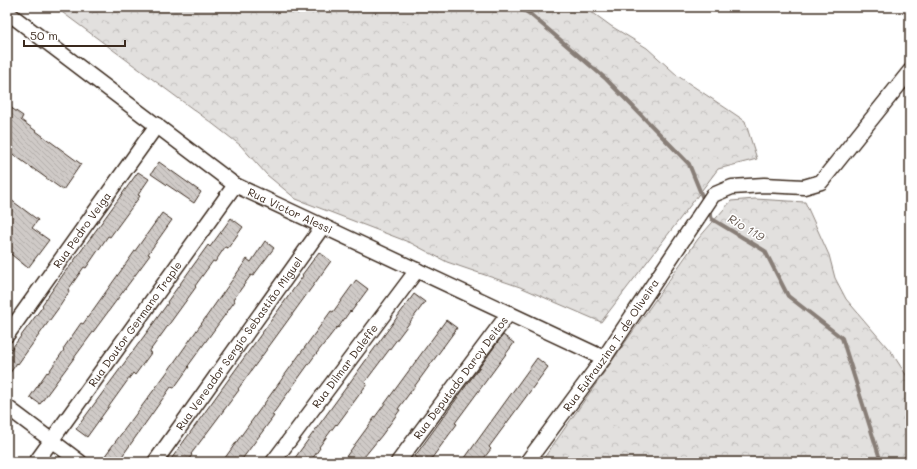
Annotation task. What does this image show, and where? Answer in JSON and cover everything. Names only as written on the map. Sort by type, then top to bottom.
[{"type":"street","name":"Rua Victor Alessi","points":[[8,13],[234,184],[604,358]]},
{"type":"street","name":"Rua Eufrauzina T. de Oliveira","points":[[527,462],[604,358],[713,195],[732,187],[764,184],[804,187],[821,182],[910,71]]},
{"type":"street","name":"Rua Pedro Veiga","points":[[7,335],[157,125]]},
{"type":"street","name":"Rua Doutor Germano Traple","points":[[36,462],[234,184]]},
{"type":"street","name":"Rua Vereador Sergio Sebastião Miguel","points":[[155,462],[323,226]]},
{"type":"street","name":"Rua Dilmar Daleffe","points":[[274,462],[417,270]]},
{"type":"street","name":"Rua Deputado Darcy Deitos","points":[[398,462],[509,313]]},
{"type":"street","points":[[7,407],[80,462]]},
{"type":"green space","points":[[55,7],[585,7],[611,26],[647,48],[678,76],[745,121],[757,159],[718,169],[601,322],[520,287],[447,262],[411,243],[296,199],[267,175],[240,145]]},
{"type":"green space","points":[[755,199],[805,202],[829,255],[835,278],[846,299],[892,353],[910,381],[910,462],[541,462],[698,239],[731,201]]},
{"type":"building","points":[[7,105],[23,116],[21,120],[81,164],[63,190],[7,150]]},
{"type":"building","points":[[159,162],[201,192],[194,203],[151,174]]},
{"type":"building","points":[[138,172],[149,179],[138,195],[140,196],[110,237],[108,236],[86,268],[84,267],[68,290],[69,292],[60,306],[7,377],[7,355],[43,306],[42,305],[67,269]]},
{"type":"building","points":[[7,197],[38,220],[32,228],[49,240],[28,268],[7,251]]},
{"type":"building","points":[[162,213],[172,220],[148,254],[150,255],[40,404],[30,397],[64,350],[63,349],[81,323],[83,324]]},
{"type":"building","points":[[231,218],[243,227],[228,248],[225,247],[215,262],[213,261],[149,352],[151,353],[135,375],[133,373],[87,437],[76,429],[168,303],[167,302],[208,245],[210,247]]},
{"type":"building","points":[[265,241],[274,248],[253,276],[251,275],[233,300],[235,301],[174,388],[171,387],[118,462],[111,462],[104,457],[168,371],[247,259],[251,262]]},
{"type":"building","points":[[319,252],[331,261],[238,389],[239,390],[191,454],[192,455],[187,462],[169,462],[303,276],[302,275]]},
{"type":"building","points":[[356,280],[368,289],[313,358],[272,415],[274,416],[240,462],[222,462],[331,311],[333,312]]},
{"type":"building","points":[[414,294],[425,302],[365,382],[367,384],[319,447],[320,448],[310,462],[292,462]]},
{"type":"building","points":[[446,320],[457,328],[398,409],[400,410],[382,435],[360,462],[342,462]]},
{"type":"building","points":[[503,335],[514,343],[455,423],[457,424],[429,462],[422,462],[415,456]]},
{"type":"building","points":[[537,358],[548,367],[489,447],[491,449],[481,462],[462,462]]},
{"type":"waterway","name":"Rio 119","points":[[519,7],[530,14],[606,79],[689,164],[704,201]]},
{"type":"waterway","name":"Rio 119","points":[[708,209],[712,219],[765,251],[788,296],[842,338],[881,462]]}]
